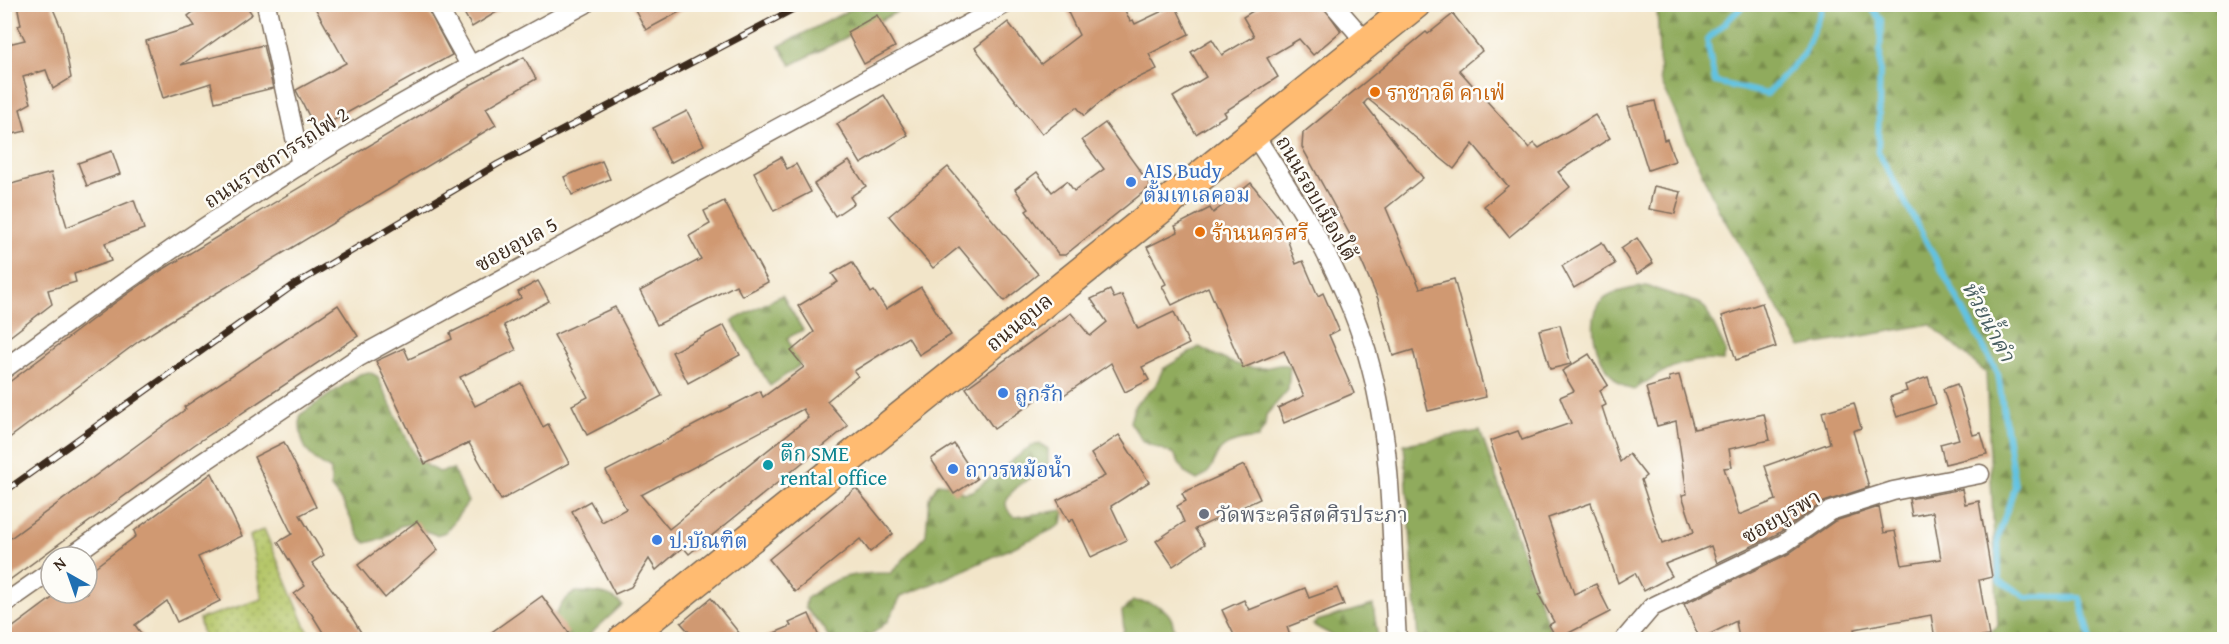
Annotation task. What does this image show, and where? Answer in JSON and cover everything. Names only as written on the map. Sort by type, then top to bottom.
[{"type":"main road","name":"ถนนอุบล","points":[[623,639],[1415,4]]},
{"type":"street","points":[[266,4],[301,165]]},
{"type":"street","points":[[436,4],[470,65]]},
{"type":"street","name":"ถนนราชการรถไฟ 2","points":[[4,369],[60,328],[301,165],[470,65],[585,4]]},
{"type":"street","name":"ซอยอุบล 5","points":[[87,545],[199,465],[359,357],[1005,4]]},
{"type":"street","points":[[1333,4],[1366,42]]},
{"type":"street","name":"ถนนรอบเมืองใต้","points":[[1253,133],[1317,234],[1347,297],[1371,368],[1385,450],[1397,639]]},
{"type":"street","name":"ซอยบูรพา","points":[[1624,639],[1652,607],[1783,544],[1830,511],[1893,492],[1980,474]]},
{"type":"street","points":[[4,604],[39,579]]},
{"type":"green space","points":[[859,5],[911,5],[791,65],[779,46]]},
{"type":"green space","points":[[1657,5],[2224,5],[2224,639],[1981,639],[1998,626],[1986,373],[1930,324],[1801,347],[1718,209],[1660,79]]},
{"type":"green space","points":[[1646,286],[1699,303],[1706,309],[1726,351],[1723,361],[1697,361],[1676,366],[1634,390],[1613,377],[1598,352],[1594,324],[1596,311],[1602,301],[1611,294]]},
{"type":"green space","points":[[782,295],[803,330],[787,338],[800,365],[770,386],[732,321]]},
{"type":"green space","points":[[1199,347],[1245,367],[1290,366],[1288,390],[1266,415],[1265,426],[1258,438],[1224,447],[1217,454],[1209,471],[1197,480],[1185,473],[1174,454],[1143,442],[1130,422],[1135,405],[1155,386],[1163,369]]},
{"type":"green space","points":[[369,372],[377,376],[417,460],[439,472],[453,469],[468,502],[446,532],[436,535],[409,524],[400,526],[385,538],[366,543],[359,536],[343,503],[331,488],[331,470],[315,460],[303,442],[300,415],[360,374]]},
{"type":"green space","points":[[1480,431],[1553,639],[1418,639],[1404,444]]},
{"type":"green space","points":[[1040,444],[1048,449],[1048,467],[1015,489],[1009,495],[1006,503],[1008,510],[1015,517],[1064,510],[1062,524],[973,566],[901,596],[888,621],[866,639],[829,639],[824,628],[805,608],[806,599],[836,580],[855,575],[891,573],[926,535],[929,498],[938,483],[947,484],[964,493],[973,491],[1031,446]]},
{"type":"green space","points":[[264,529],[311,639],[204,639],[199,619],[262,599],[250,536]]},
{"type":"green space","points":[[576,592],[607,595],[622,605],[585,639],[558,639],[555,625],[557,612],[564,601]]},
{"type":"green space","points":[[1133,601],[1161,607],[1170,616],[1174,631],[1157,639],[1121,639],[1124,629],[1122,611]]},
{"type":"green space","points":[[1373,605],[1378,639],[1339,639],[1313,625],[1317,621]]},
{"type":"building","points":[[17,4],[51,4],[62,30],[71,78],[53,89],[46,70],[23,77],[31,103],[20,109],[26,131],[4,136],[4,45],[25,40],[18,26],[21,25]]},
{"type":"building","points":[[204,4],[245,4],[252,14],[181,65],[263,45],[273,88],[215,102],[211,83],[163,98],[146,41],[195,26],[188,16]]},
{"type":"building","points":[[313,4],[425,4],[452,55],[316,130],[296,90],[346,63]]},
{"type":"building","points":[[459,4],[510,4],[472,27]]},
{"type":"building","points":[[632,4],[694,4],[646,30]]},
{"type":"building","points":[[1064,4],[1122,4],[1130,21],[1133,20],[1135,24],[1175,5],[1189,34],[1149,54],[1157,69],[1117,88],[1084,116],[1077,107],[1042,134],[975,48],[1008,22],[1041,64],[1079,35]]},
{"type":"building","points":[[1264,4],[1322,4],[1341,31],[1313,55],[1299,39],[1267,58],[1278,77],[1224,112],[1226,115],[1196,134],[1173,97],[1206,77],[1191,52],[1212,39],[1222,55],[1254,36],[1243,17]]},
{"type":"building","points":[[1453,14],[1482,51],[1459,70],[1529,148],[1534,143],[1539,148],[1595,115],[1610,138],[1558,172],[1570,187],[1509,237],[1484,206],[1508,186],[1473,144],[1454,169],[1368,99],[1364,103],[1423,178],[1386,208],[1420,288],[1454,279],[1486,397],[1428,411],[1413,350],[1393,356],[1378,299],[1349,233],[1302,147],[1303,133],[1426,32],[1428,34]]},
{"type":"building","points":[[877,15],[895,47],[864,64],[847,32]]},
{"type":"building","points":[[524,57],[536,79],[486,108],[496,125],[170,321],[139,341],[4,442],[4,386],[109,307],[162,270],[472,84]]},
{"type":"building","points":[[884,95],[908,135],[861,164],[837,124]]},
{"type":"building","points":[[1655,101],[1664,140],[1667,139],[1675,161],[1648,170],[1628,107]]},
{"type":"building","points":[[687,111],[704,145],[670,163],[653,128]]},
{"type":"building","points":[[1105,123],[1151,186],[1065,255],[1059,255],[1026,211],[1029,209],[1015,189],[1037,172],[1052,192],[1067,181],[1074,191],[1104,169],[1082,140]]},
{"type":"building","points":[[112,151],[120,174],[87,186],[78,163]]},
{"type":"building","points":[[781,157],[787,169],[796,164],[811,192],[774,211],[754,172]]},
{"type":"building","points":[[602,161],[610,179],[572,195],[564,177]]},
{"type":"building","points":[[849,161],[866,186],[850,197],[854,203],[835,216],[814,184]]},
{"type":"building","points":[[948,167],[1038,274],[1004,301],[959,247],[933,268],[889,216]]},
{"type":"building","points":[[51,173],[67,227],[134,200],[144,229],[105,243],[111,261],[74,274],[76,282],[48,290],[52,304],[4,341],[4,186]]},
{"type":"building","points":[[1251,183],[1280,219],[1296,264],[1303,261],[1318,296],[1323,293],[1339,330],[1329,335],[1354,393],[1284,423],[1278,408],[1304,396],[1284,351],[1243,368],[1208,287],[1172,305],[1162,286],[1166,284],[1147,247],[1178,232],[1175,226],[1210,208],[1213,213]]},
{"type":"building","points":[[1654,186],[1681,192],[1675,214],[1649,209]]},
{"type":"building","points":[[724,201],[768,282],[742,296],[736,285],[657,325],[640,291],[701,259],[689,236],[710,224],[704,211]]},
{"type":"building","points":[[1637,238],[1653,263],[1637,274],[1621,249]]},
{"type":"building","points":[[1602,242],[1615,264],[1574,288],[1562,266]]},
{"type":"building","points":[[852,262],[871,293],[874,291],[886,309],[921,287],[951,335],[919,355],[908,337],[854,371],[858,376],[827,401],[848,426],[689,554],[683,547],[656,570],[649,559],[631,587],[615,594],[572,511],[590,501],[602,522],[626,509],[606,471],[760,391],[763,397],[804,367],[791,351],[814,332],[798,306],[838,282],[832,274]],"holes":[[[803,409],[808,418],[669,529],[641,495]]]},
{"type":"building","points":[[538,281],[549,301],[504,325],[516,350],[460,377],[475,406],[521,383],[543,427],[548,424],[569,463],[501,500],[469,443],[425,464],[376,361],[404,348],[409,359],[452,339],[450,333],[521,298],[518,292]]},
{"type":"building","points":[[1110,290],[1114,298],[1122,295],[1138,329],[1174,312],[1189,344],[1142,367],[1149,380],[1125,392],[1111,363],[1058,399],[1051,390],[994,429],[966,388],[1071,313],[1090,336],[1107,322],[1091,299]]},
{"type":"building","points":[[1762,303],[1776,347],[1736,360],[1722,316]]},
{"type":"building","points":[[338,305],[358,336],[194,445],[57,545],[39,545],[39,558],[4,584],[4,543],[186,409],[184,407]]},
{"type":"building","points":[[615,307],[662,396],[587,435],[572,405],[588,397],[554,335]]},
{"type":"building","points":[[724,325],[740,355],[688,383],[672,352]]},
{"type":"building","points":[[1560,325],[1571,364],[1550,369],[1539,330]]},
{"type":"building","points":[[1589,354],[1608,385],[1600,390],[1606,405],[1602,407],[1620,462],[1629,454],[1646,476],[1641,480],[1662,544],[1694,532],[1682,495],[1687,494],[1676,421],[1657,426],[1646,388],[1670,381],[1669,377],[1679,375],[1694,429],[1764,414],[1770,440],[1729,449],[1732,467],[1724,468],[1739,515],[1776,500],[1765,466],[1830,443],[1822,412],[1854,403],[1861,428],[1853,431],[1869,487],[1824,502],[1777,534],[1717,563],[1711,546],[1665,564],[1672,576],[1644,591],[1635,573],[1618,583],[1591,503],[1548,518],[1574,594],[1596,584],[1610,612],[1557,639],[1549,625],[1554,622],[1539,595],[1542,593],[1490,441],[1518,431],[1522,440],[1571,423],[1560,397],[1574,391],[1562,371]]},
{"type":"building","points":[[1928,377],[1936,404],[1897,417],[1890,397],[1907,391],[1905,385]]},
{"type":"building","points":[[1957,384],[1973,435],[1981,433],[1987,454],[1945,464],[1940,444],[1959,439],[1943,389]]},
{"type":"building","points":[[1119,435],[1149,482],[1111,506],[1127,540],[1091,557],[1073,519],[1069,522],[1057,500],[1105,476],[1091,454]]},
{"type":"building","points":[[284,442],[316,507],[300,515],[324,555],[312,563],[346,608],[362,634],[353,639],[327,639],[311,613],[294,594],[305,586],[278,542],[292,534],[254,457]]},
{"type":"building","points":[[954,444],[977,479],[954,494],[931,459]]},
{"type":"building","name":"วัดพระคริสตศิรประภา","points":[[1244,465],[1260,499],[1195,529],[1205,544],[1173,566],[1156,541],[1184,522],[1177,506],[1186,501],[1182,493]]},
{"type":"building","points":[[212,473],[242,536],[198,557],[220,601],[177,622],[167,601],[135,625],[145,639],[4,639],[4,634],[43,605],[99,605],[99,564],[136,536],[134,531]]},
{"type":"building","points":[[856,488],[893,534],[870,552],[860,539],[795,592],[769,559]]},
{"type":"building","points":[[1962,489],[1965,504],[1979,501],[1992,577],[1979,580],[1989,636],[1968,639],[1935,639],[1931,615],[1854,629],[1856,639],[1739,639],[1736,621],[1700,639],[1684,604],[1788,554],[1835,521],[1879,507],[1884,533],[1895,531],[1902,565],[1941,559],[1933,512],[1912,516],[1909,499]]},
{"type":"building","points":[[417,521],[438,550],[385,598],[358,565]]},
{"type":"building","points":[[1305,588],[1309,598],[1337,588],[1344,605],[1287,627],[1291,639],[1236,639],[1222,610],[1244,600],[1249,610]]},
{"type":"building","points":[[542,596],[569,633],[560,639],[482,639]]},
{"type":"building","points":[[711,598],[744,639],[695,639],[681,623]]},
{"type":"building","points":[[809,614],[820,639],[760,639],[791,626],[789,623]]},
{"type":"waterway","name":"ห้วยน้ำคำ","points":[[1745,4],[1707,40],[1715,82],[1767,94],[1804,54],[1824,4]]},
{"type":"waterway","name":"ห้วยน้ำคำ","points":[[1868,4],[1881,20],[1878,152],[1998,374],[2015,486],[1998,537],[1999,580],[2026,597],[2080,598],[2091,640]]},
{"type":"railway","points":[[4,492],[291,287],[498,164],[803,4]]},
{"type":"place","name":"ราชาวดี คาเฟ่","points":[[1375,92]]},
{"type":"place","name":"AIS Budy ตั้มเทเลคอม","points":[[1131,182]]},
{"type":"place","name":"ร้านนครศรี","points":[[1200,232]]},
{"type":"place","name":"ลูกรัก","points":[[1003,393]]},
{"type":"place","name":"ตึก SME rental office","points":[[768,465]]},
{"type":"place","name":"ถาวรหม้อน้ำ","points":[[953,469]]},
{"type":"place","name":"วัดพระคริสตศิรประภา","points":[[1204,514]]},
{"type":"place","name":"ป.บัณฑิต","points":[[657,540]]}]
